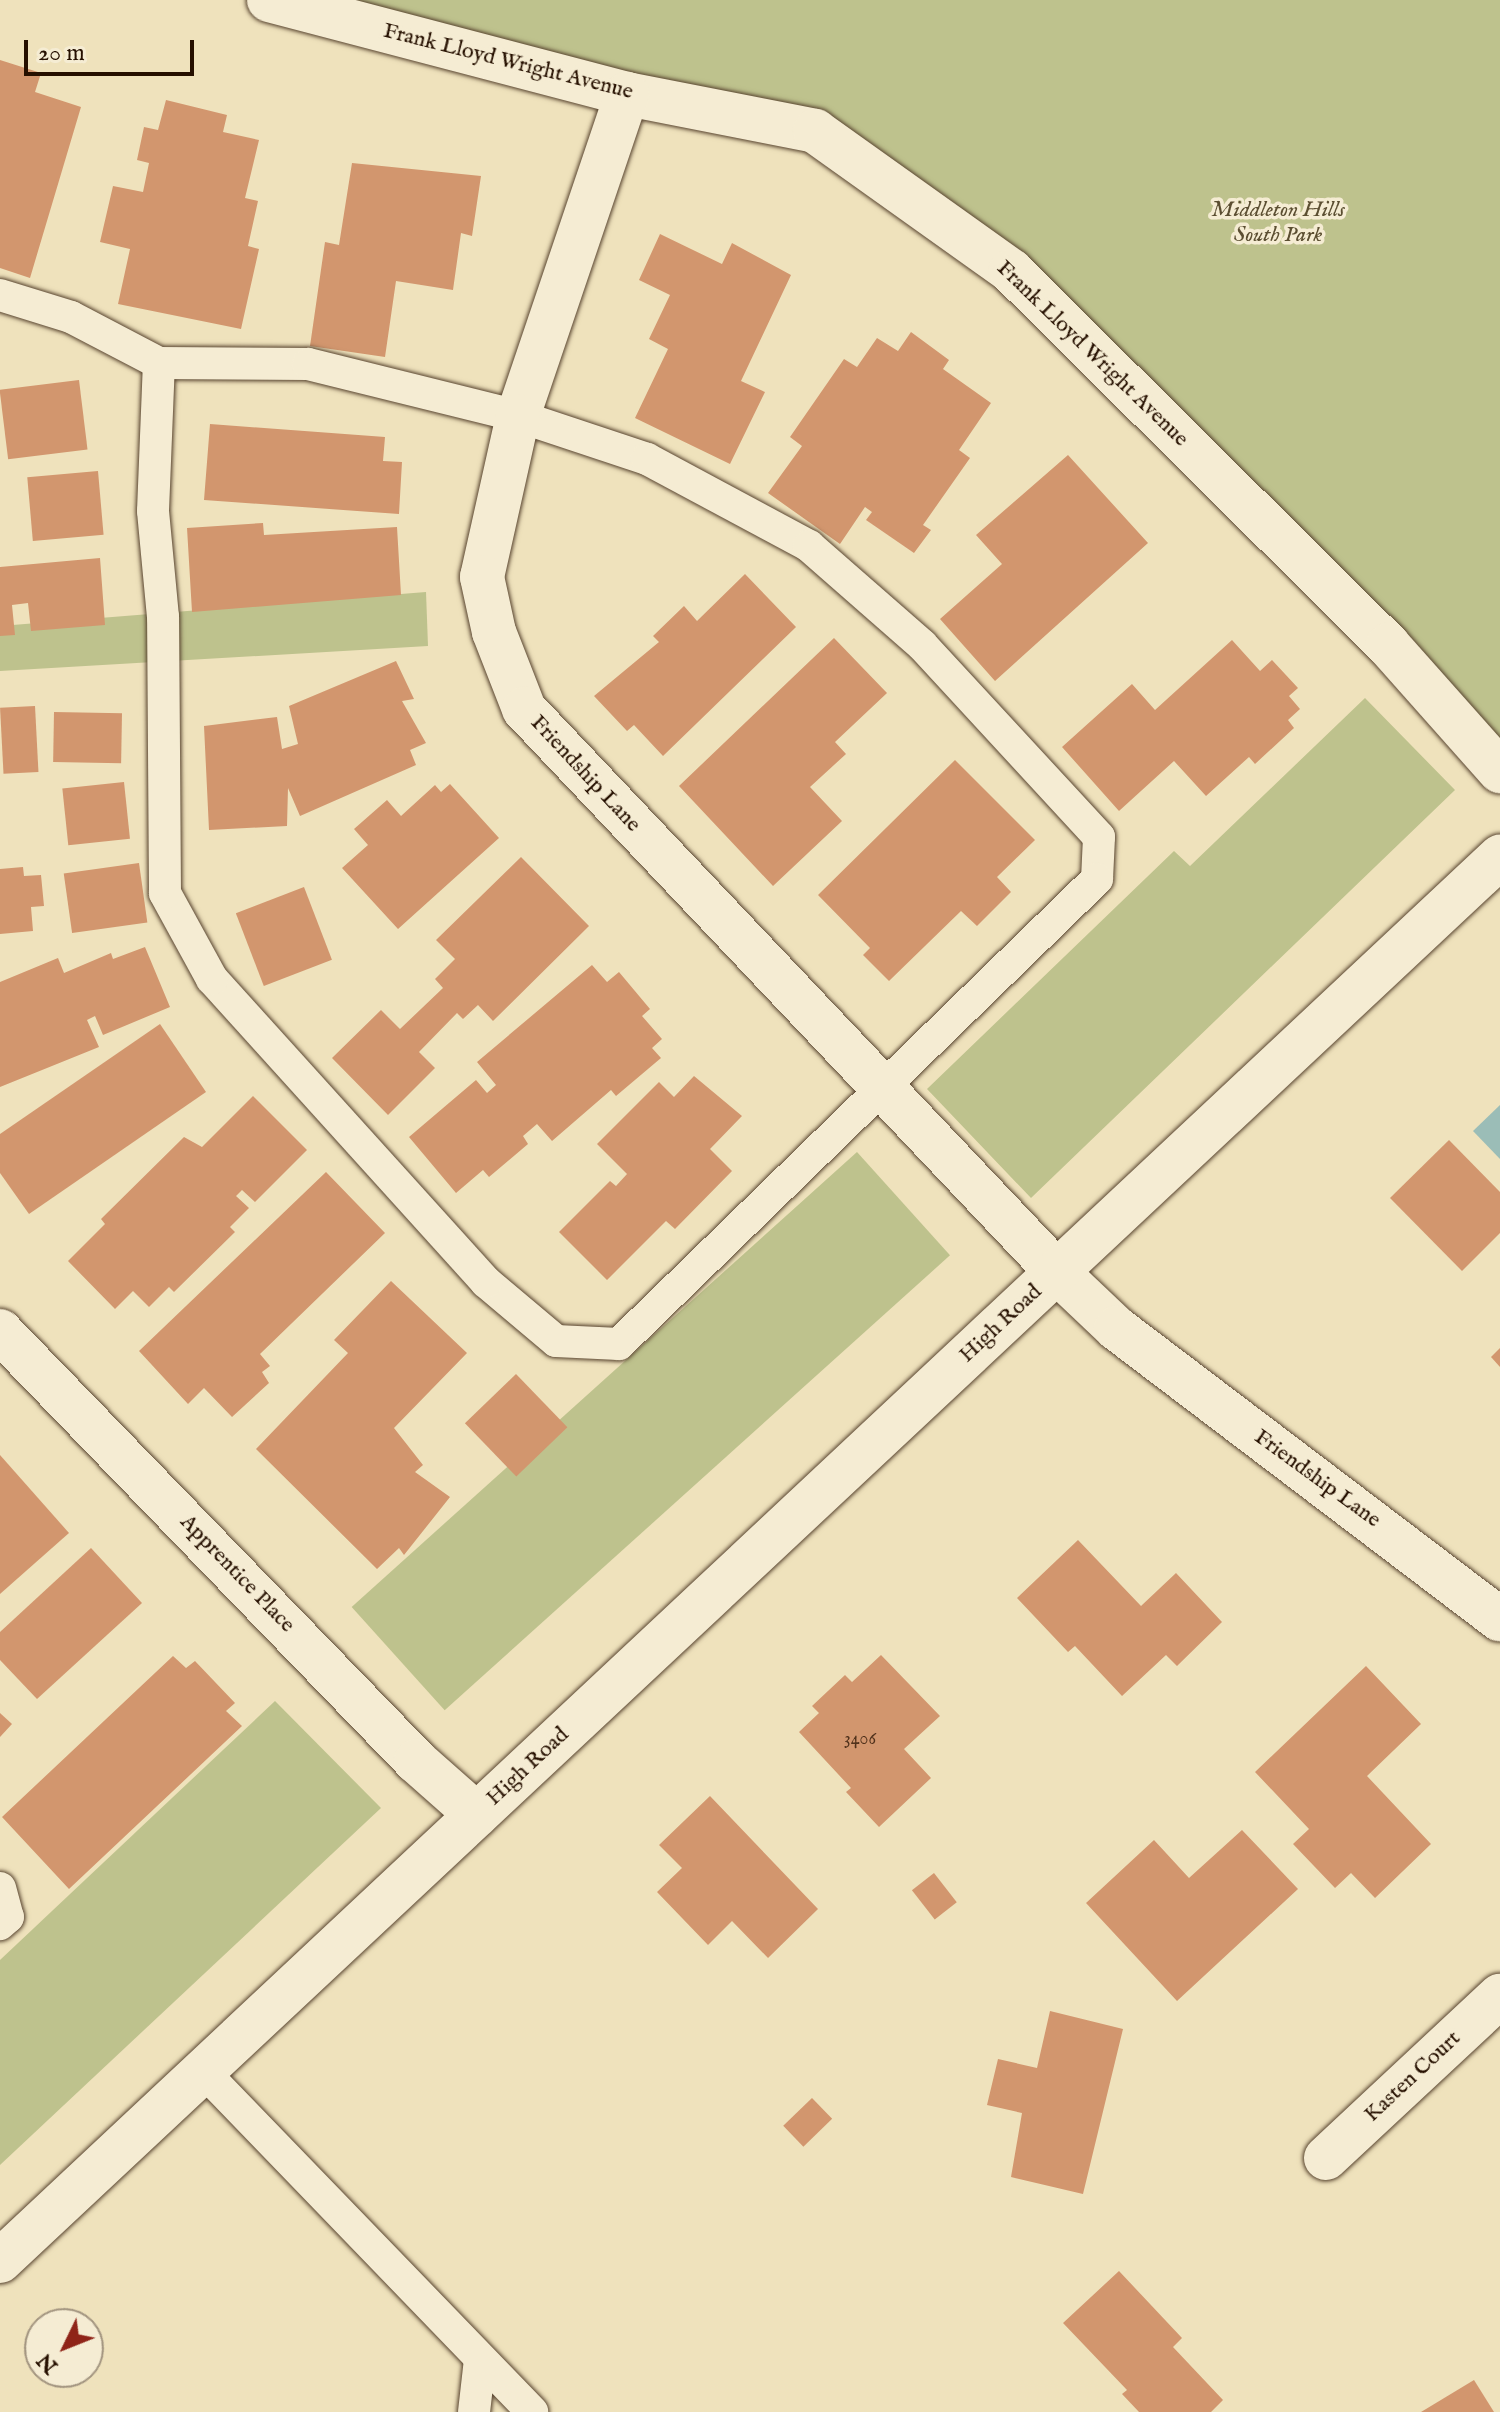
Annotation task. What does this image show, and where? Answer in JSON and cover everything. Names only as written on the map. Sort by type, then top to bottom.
[{"type":"street","name":"Frank Lloyd Wright Avenue","points":[[269,0],[627,94],[815,131],[1011,271],[1388,645],[1500,771]]},
{"type":"street","name":"Friendship Lane","points":[[627,94],[518,416],[482,577],[494,632],[524,709],[1057,1272]]},
{"type":"street","name":"High Road","points":[[0,2261],[1500,857]]},
{"type":"street","name":"High Road","points":[[1057,1272],[1132,1342]]},
{"type":"street","name":"Apprentice Place","points":[[0,1331],[416,1761],[477,1815]]},
{"type":"street","name":"Friendship Lane","points":[[1132,1342],[1500,1620]]},
{"type":"street","name":"Kasten Court","points":[[1326,2158],[1500,1996]]},
{"type":"lane","points":[[0,295],[71,317],[159,363],[308,364],[518,416],[647,459],[809,546],[922,645],[1099,837],[1097,879],[884,1090],[619,1344],[556,1341],[486,1282],[212,979],[165,893],[163,617],[153,511],[159,363]]},
{"type":"lane","points":[[0,1888],[8,1917],[0,1924]]},
{"type":"lane","points":[[203,2071],[532,2412]]},
{"type":"lane","points":[[474,2412],[480,2359]]},
{"type":"green space","name":"Middleton Hills South Park","points":[[269,0],[1500,0],[1500,771],[1011,271],[815,131]]},
{"type":"green space","points":[[426,592],[428,646],[0,671],[0,626]]},
{"type":"green space","points":[[1365,698],[1455,790],[1031,1198],[927,1089],[1174,851],[1190,866]]},
{"type":"green space","points":[[857,1152],[950,1255],[445,1710],[352,1607]]},
{"type":"green space","points":[[275,1701],[381,1808],[0,2165],[0,1960]]},
{"type":"water","points":[[1500,1105],[1500,1159],[1473,1131]]},
{"type":"building","points":[[0,60],[41,73],[35,92],[81,107],[30,278],[0,268]]},
{"type":"building","points":[[166,100],[227,115],[223,132],[259,140],[245,198],[258,201],[248,246],[259,249],[241,329],[118,304],[130,249],[100,242],[113,186],[143,192],[149,163],[137,160],[144,127],[158,130]]},
{"type":"building","points":[[352,163],[481,176],[472,236],[461,233],[453,290],[396,281],[385,357],[310,346],[325,242],[339,245]]},
{"type":"building","points":[[660,234],[722,264],[732,243],[791,275],[741,381],[765,392],[730,464],[635,418],[668,349],[649,339],[670,295],[639,280]]},
{"type":"building","points":[[911,332],[949,360],[943,369],[991,403],[959,450],[970,458],[923,525],[931,530],[914,553],[866,520],[872,512],[865,507],[840,544],[768,493],[802,446],[790,437],[844,359],[857,367],[877,338],[898,351]]},
{"type":"building","points":[[79,380],[88,449],[8,459],[0,390]]},
{"type":"building","points":[[210,424],[385,437],[383,461],[402,462],[399,514],[204,500]]},
{"type":"building","points":[[1068,455],[1148,543],[995,681],[940,619],[1002,564],[976,535]]},
{"type":"building","points":[[98,471],[104,535],[33,541],[27,477]]},
{"type":"building","points":[[263,523],[264,535],[397,527],[401,595],[192,612],[187,528]]},
{"type":"building","points":[[100,558],[105,625],[31,631],[28,603],[12,605],[15,635],[0,636],[0,567]]},
{"type":"building","points":[[745,574],[796,627],[663,756],[634,725],[627,731],[594,696],[659,642],[653,636],[684,606],[697,621]]},
{"type":"building","points":[[834,638],[887,693],[835,742],[846,754],[810,787],[842,821],[773,886],[679,786]]},
{"type":"building","points":[[1232,640],[1260,671],[1272,660],[1298,688],[1289,696],[1300,709],[1288,720],[1294,728],[1255,764],[1249,757],[1206,796],[1174,761],[1119,811],[1062,747],[1132,684],[1155,710]]},
{"type":"building","points":[[396,661],[414,699],[402,701],[426,743],[410,750],[416,765],[300,816],[288,788],[287,826],[209,830],[204,726],[277,717],[282,749],[298,744],[289,706]]},
{"type":"building","points":[[35,706],[38,772],[4,774],[0,708]]},
{"type":"building","points":[[54,712],[122,713],[121,763],[53,762]]},
{"type":"building","points":[[955,760],[1035,840],[997,877],[1011,892],[977,926],[961,911],[889,981],[863,955],[870,948],[818,895]]},
{"type":"building","points":[[124,782],[130,839],[68,845],[62,788]]},
{"type":"building","points":[[450,784],[499,838],[398,929],[342,868],[368,845],[354,829],[387,800],[401,816],[435,785],[441,792]]},
{"type":"building","points":[[521,857],[589,926],[493,1021],[478,1005],[463,1019],[457,1013],[419,1052],[435,1068],[388,1115],[332,1058],[381,1010],[400,1029],[443,988],[435,979],[455,959],[436,940]]},
{"type":"building","points":[[139,863],[147,922],[72,933],[64,874]]},
{"type":"building","points":[[23,867],[24,876],[41,875],[44,906],[31,907],[33,931],[0,934],[0,869]]},
{"type":"building","points":[[304,887],[332,960],[264,986],[236,913]]},
{"type":"building","points":[[145,947],[170,1007],[103,1035],[95,1016],[87,1020],[99,1047],[0,1087],[0,982],[58,958],[64,973],[111,953],[113,959]]},
{"type":"building","points":[[592,965],[607,982],[619,972],[650,1009],[642,1016],[662,1039],[652,1048],[661,1058],[616,1096],[611,1090],[552,1141],[537,1124],[523,1136],[528,1144],[489,1177],[483,1170],[456,1193],[409,1137],[476,1080],[487,1093],[496,1085],[477,1062]]},
{"type":"building","points":[[160,1024],[206,1092],[29,1214],[0,1173],[0,1134]]},
{"type":"building","points":[[694,1076],[742,1116],[710,1149],[732,1171],[675,1229],[666,1221],[607,1280],[559,1232],[610,1181],[616,1186],[627,1174],[597,1144],[659,1082],[674,1097]]},
{"type":"building","points":[[253,1096],[307,1150],[255,1202],[242,1190],[236,1196],[249,1208],[230,1227],[235,1232],[174,1292],[169,1287],[149,1307],[133,1291],[115,1309],[68,1261],[105,1224],[101,1219],[184,1137],[202,1147]]},
{"type":"building","points":[[1449,1140],[1500,1192],[1500,1233],[1462,1271],[1390,1198]]},
{"type":"building","points":[[326,1172],[385,1233],[260,1354],[270,1366],[262,1372],[269,1383],[232,1417],[204,1388],[188,1404],[139,1351]]},
{"type":"building","points":[[391,1281],[467,1353],[394,1428],[423,1465],[415,1472],[450,1497],[404,1555],[399,1548],[377,1569],[256,1449],[348,1353],[334,1340]]},
{"type":"building","points":[[1500,1348],[1500,1367],[1491,1357]]},
{"type":"building","points":[[516,1374],[567,1427],[516,1477],[465,1423]]},
{"type":"building","points":[[0,1455],[69,1533],[0,1594]]},
{"type":"building","points":[[1078,1540],[1141,1606],[1176,1573],[1222,1622],[1177,1666],[1166,1655],[1122,1696],[1075,1646],[1068,1652],[1017,1598]]},
{"type":"building","points":[[91,1548],[142,1603],[37,1699],[0,1660],[0,1632]]},
{"type":"building","points":[[881,1655],[940,1716],[904,1749],[931,1778],[879,1827],[846,1792],[851,1788],[799,1732],[819,1713],[812,1706],[845,1675],[852,1682]]},
{"type":"building","points":[[173,1656],[186,1668],[195,1661],[235,1703],[226,1711],[242,1726],[69,1889],[2,1817]]},
{"type":"building","points":[[1366,1666],[1421,1724],[1367,1776],[1431,1844],[1375,1898],[1351,1873],[1335,1888],[1293,1844],[1309,1829],[1255,1772]]},
{"type":"building","points":[[0,1713],[12,1724],[0,1737]]},
{"type":"building","points":[[710,1796],[818,1909],[768,1958],[732,1921],[708,1945],[657,1892],[682,1868],[659,1845]]},
{"type":"building","points":[[1242,1830],[1298,1889],[1177,2001],[1086,1903],[1154,1840],[1189,1878]]},
{"type":"building","points":[[934,1873],[957,1902],[935,1919],[912,1890]]},
{"type":"building","points":[[1050,2011],[1123,2029],[1083,2194],[1011,2177],[1022,2113],[987,2105],[998,2059],[1037,2068]]},
{"type":"building","points":[[812,2098],[832,2119],[803,2147],[783,2126]]},
{"type":"building","points":[[1119,2271],[1182,2338],[1173,2347],[1223,2400],[1211,2412],[1139,2412],[1122,2394],[1127,2390],[1063,2323]]},
{"type":"building","points":[[1474,2380],[1494,2412],[1421,2412]]}]
